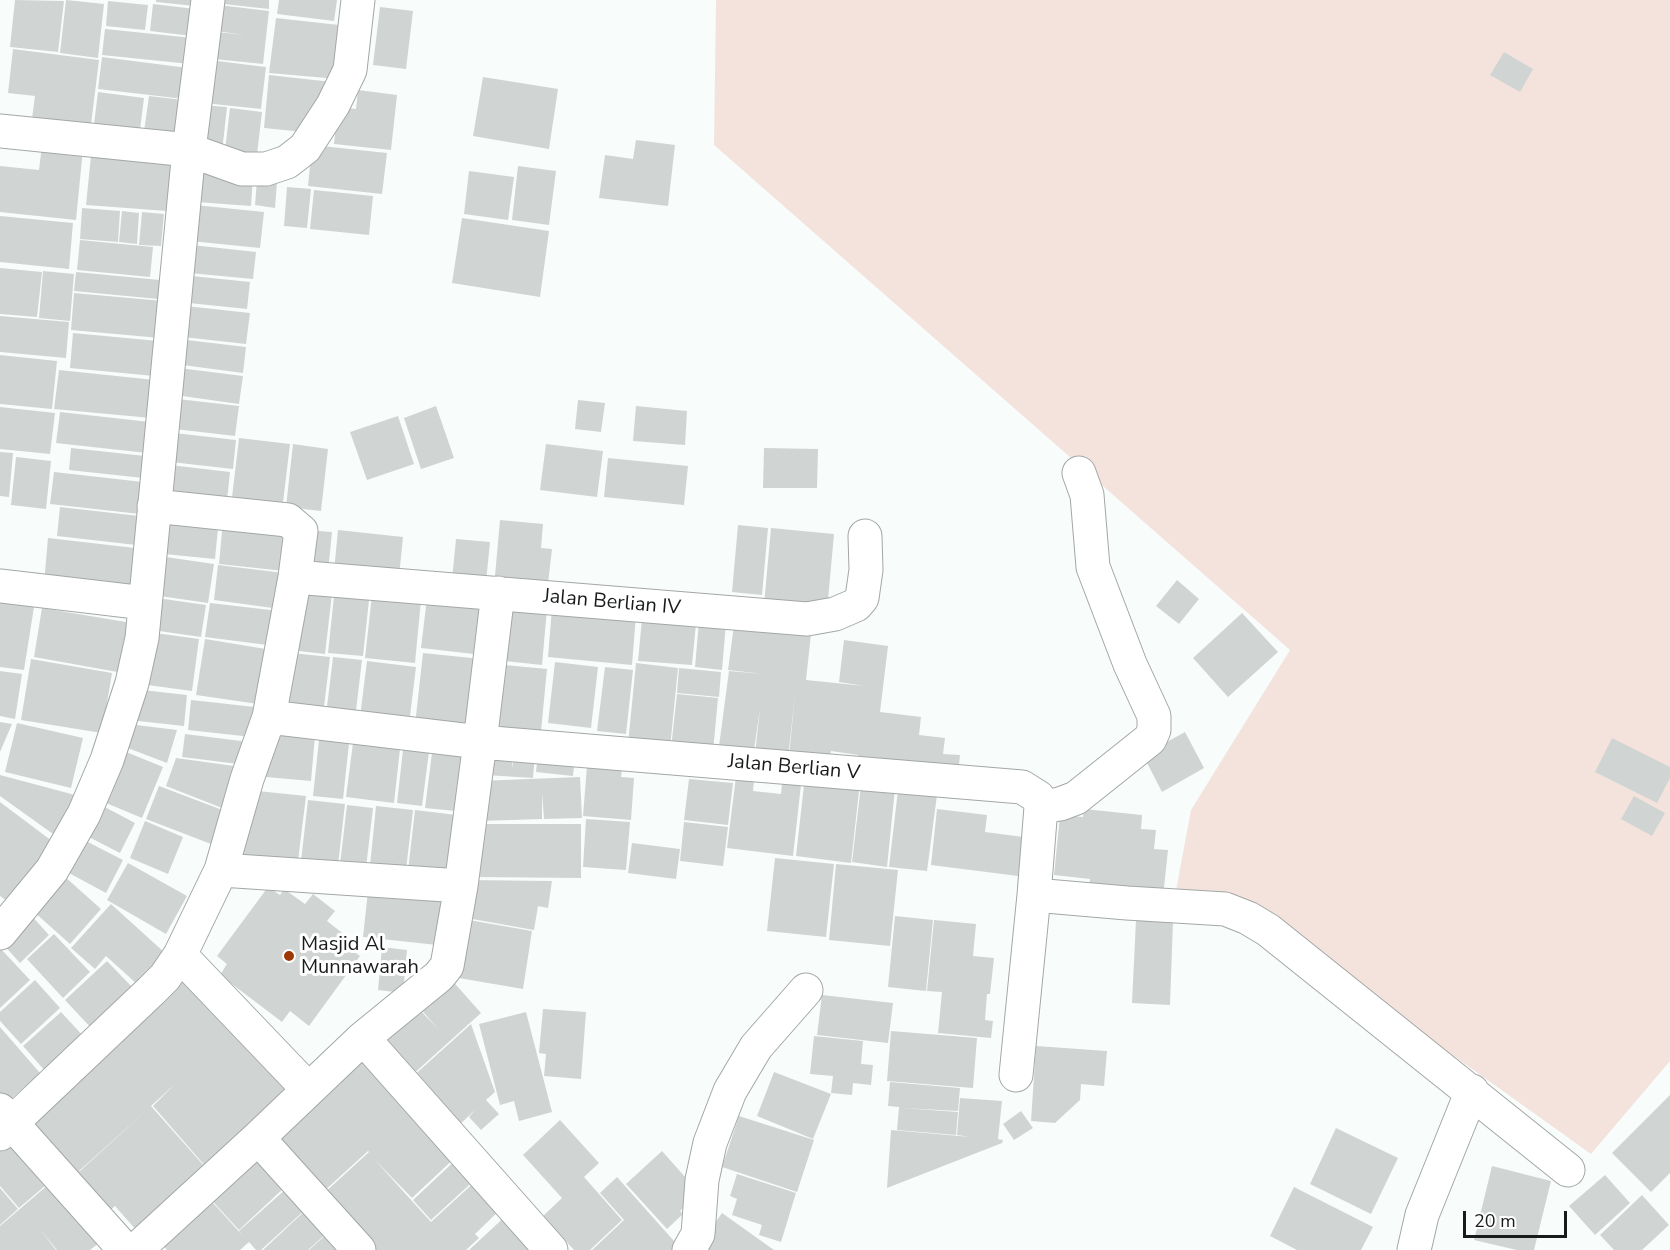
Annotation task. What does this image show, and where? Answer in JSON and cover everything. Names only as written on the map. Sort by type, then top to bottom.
[{"type":"street","points":[[0,933],[52,870],[84,814],[107,760],[132,683],[142,638],[189,150],[208,0]]},
{"type":"street","points":[[0,131],[189,150],[242,169],[266,169],[286,162],[305,148],[333,105],[350,70],[358,0]]},
{"type":"street","points":[[1016,1075],[1041,807],[1060,804],[1076,798],[1150,739],[1154,730],[1154,716],[1130,664],[1093,567],[1087,495],[1079,473]]},
{"type":"street","points":[[125,1250],[4,1123],[151,991],[165,977],[180,956],[221,870],[247,779],[269,717],[300,531],[288,520],[154,506]]},
{"type":"street","name":"Jalan Berlian IV","points":[[294,577],[807,619],[835,614],[856,605],[862,598],[866,570],[865,536]]},
{"type":"street","points":[[0,586],[145,603]]},
{"type":"street","points":[[136,1250],[363,1038],[447,966],[461,886],[498,593]]},
{"type":"street","name":"Jalan Berlian V","points":[[269,717],[480,742],[1022,788],[1036,794],[1041,807]]},
{"type":"street","points":[[221,870],[461,886]]},
{"type":"street","points":[[1034,895],[1225,909],[1248,918],[1268,930],[1568,1170]]},
{"type":"street","points":[[180,956],[308,1089]]},
{"type":"street","points":[[689,1250],[698,1234],[702,1180],[710,1143],[730,1091],[756,1047],[806,990]]},
{"type":"street","points":[[363,1038],[550,1250]]},
{"type":"street","points":[[1414,1250],[1422,1215],[1472,1091]]},
{"type":"street","points":[[258,1138],[359,1250]]},
{"type":"shaded area","points":[[716,0],[1670,0],[1670,1061],[1591,1154],[1244,906],[1175,896],[1191,810],[1290,650],[714,145]]},
{"type":"building","points":[[15,0],[64,1],[58,52],[10,47]]},
{"type":"building","points":[[66,0],[104,4],[98,58],[60,53]]},
{"type":"building","points":[[156,0],[196,0],[195,6],[156,2]]},
{"type":"building","points":[[214,0],[269,0],[269,9],[214,3]]},
{"type":"building","points":[[279,0],[337,0],[334,21],[277,14]]},
{"type":"building","points":[[108,1],[148,5],[145,30],[106,26]]},
{"type":"building","points":[[153,4],[195,9],[192,36],[150,31]]},
{"type":"building","points":[[219,5],[269,11],[263,64],[214,59],[217,32],[245,35],[216,31]]},
{"type":"building","points":[[380,7],[413,11],[406,69],[373,65]]},
{"type":"building","points":[[276,18],[348,26],[338,79],[269,73]]},
{"type":"building","points":[[105,29],[193,38],[190,64],[102,55]]},
{"type":"building","points":[[13,49],[99,60],[90,133],[31,126],[35,96],[8,93]]},
{"type":"building","points":[[1504,52],[1533,69],[1520,92],[1490,75]]},
{"type":"building","points":[[102,57],[188,68],[184,99],[98,89]]},
{"type":"building","points":[[209,60],[266,67],[261,109],[204,103]]},
{"type":"building","points":[[269,75],[332,82],[304,132],[264,128]]},
{"type":"building","points":[[483,77],[558,89],[549,149],[473,136]]},
{"type":"building","points":[[358,90],[397,95],[391,150],[334,144],[338,107],[356,109]]},
{"type":"building","points":[[98,92],[144,98],[139,138],[93,132]]},
{"type":"building","points":[[149,96],[183,100],[177,144],[143,139]]},
{"type":"building","points":[[201,105],[227,107],[222,152],[196,150]]},
{"type":"building","points":[[230,108],[262,112],[256,163],[224,159]]},
{"type":"building","points":[[636,140],[675,145],[668,206],[599,198],[605,155],[633,159]]},
{"type":"building","points":[[42,145],[83,149],[76,220],[0,212],[0,166],[39,170]]},
{"type":"building","points":[[312,145],[387,153],[382,194],[308,186]]},
{"type":"building","points":[[91,156],[171,162],[167,211],[86,205]]},
{"type":"building","points":[[518,166],[556,171],[549,225],[512,220]]},
{"type":"building","points":[[469,171],[514,177],[508,220],[464,214]]},
{"type":"building","points":[[200,172],[253,177],[251,206],[197,202]]},
{"type":"building","points":[[257,180],[277,182],[275,208],[255,205]]},
{"type":"building","points":[[287,187],[311,189],[307,228],[284,226]]},
{"type":"building","points":[[314,190],[373,196],[369,235],[310,229]]},
{"type":"building","points":[[195,205],[264,212],[260,248],[190,241]]},
{"type":"building","points":[[82,208],[120,211],[118,242],[80,239]]},
{"type":"building","points":[[122,211],[139,213],[137,244],[119,242]]},
{"type":"building","points":[[142,212],[164,214],[161,246],[139,245]]},
{"type":"building","points":[[0,216],[73,223],[69,269],[0,262]]},
{"type":"building","points":[[462,218],[549,231],[540,297],[452,283]]},
{"type":"building","points":[[80,240],[153,247],[150,277],[77,270]]},
{"type":"building","points":[[192,245],[256,252],[253,279],[189,273]]},
{"type":"building","points":[[0,268],[42,272],[37,317],[0,314]]},
{"type":"building","points":[[43,271],[74,274],[70,321],[39,318]]},
{"type":"building","points":[[76,272],[160,280],[158,299],[74,291]]},
{"type":"building","points":[[192,276],[250,282],[247,309],[189,303]]},
{"type":"building","points":[[74,293],[163,301],[160,338],[71,330]]},
{"type":"building","points":[[186,306],[250,313],[246,344],[183,337]]},
{"type":"building","points":[[0,316],[69,322],[66,358],[0,352]]},
{"type":"building","points":[[73,333],[158,341],[154,376],[70,368]]},
{"type":"building","points":[[178,339],[246,347],[243,373],[175,364]]},
{"type":"building","points":[[0,355],[57,361],[52,409],[0,404]]},
{"type":"building","points":[[179,368],[243,376],[239,404],[175,395]]},
{"type":"building","points":[[59,370],[155,380],[151,418],[54,409]]},
{"type":"building","points":[[169,398],[239,406],[235,436],[166,428]]},
{"type":"building","points":[[578,400],[605,403],[601,432],[575,429]]},
{"type":"building","points":[[436,406],[454,458],[421,469],[404,418]]},
{"type":"building","points":[[636,406],[687,411],[685,445],[633,441]]},
{"type":"building","points":[[0,407],[55,413],[50,454],[0,449]]},
{"type":"building","points":[[60,412],[150,422],[147,453],[56,443]]},
{"type":"building","points":[[398,416],[414,464],[367,480],[350,432]]},
{"type":"building","points":[[166,432],[236,440],[233,469],[162,461]]},
{"type":"building","points":[[239,438],[290,444],[282,511],[231,506]]},
{"type":"building","points":[[293,444],[328,449],[321,511],[286,507]]},
{"type":"building","points":[[546,444],[603,451],[597,497],[540,490]]},
{"type":"building","points":[[71,448],[145,456],[143,478],[69,470]]},
{"type":"building","points":[[764,448],[818,449],[817,488],[763,488]]},
{"type":"building","points":[[0,452],[13,453],[9,497],[0,496]]},
{"type":"building","points":[[16,457],[51,461],[46,509],[11,505]]},
{"type":"building","points":[[608,458],[688,466],[684,505],[604,497]]},
{"type":"building","points":[[161,464],[230,472],[226,510],[157,502]]},
{"type":"building","points":[[54,472],[143,482],[140,514],[50,504]]},
{"type":"building","points":[[60,507],[139,516],[136,545],[57,536]]},
{"type":"building","points":[[168,513],[219,518],[215,559],[164,554]]},
{"type":"building","points":[[223,520],[289,527],[284,571],[219,564]]},
{"type":"building","points":[[500,520],[543,524],[541,548],[552,549],[547,592],[494,587]]},
{"type":"building","points":[[738,525],[768,528],[762,595],[732,592]]},
{"type":"building","points":[[771,528],[834,534],[827,611],[764,605]]},
{"type":"building","points":[[306,530],[332,532],[328,572],[302,569]]},
{"type":"building","points":[[338,530],[403,537],[399,577],[334,571]]},
{"type":"building","points":[[48,538],[135,548],[131,592],[44,583]]},
{"type":"building","points":[[456,539],[490,542],[486,582],[452,580]]},
{"type":"building","points":[[159,556],[214,564],[208,603],[153,595]]},
{"type":"building","points":[[218,565],[284,573],[280,609],[214,600]]},
{"type":"building","points":[[1177,580],[1199,599],[1179,624],[1156,606]]},
{"type":"building","points":[[297,590],[332,594],[325,654],[290,650]]},
{"type":"building","points":[[372,595],[421,600],[415,663],[365,658]]},
{"type":"building","points":[[334,596],[369,600],[363,656],[328,653]]},
{"type":"building","points":[[157,598],[206,605],[201,637],[152,630]]},
{"type":"building","points":[[427,598],[480,604],[474,654],[421,648]]},
{"type":"building","points":[[0,601],[34,607],[24,670],[0,667]]},
{"type":"building","points":[[210,603],[279,611],[275,646],[205,637]]},
{"type":"building","points":[[500,605],[547,609],[542,665],[495,660]]},
{"type":"building","points":[[42,608],[132,623],[123,673],[34,657]]},
{"type":"building","points":[[552,608],[636,615],[632,665],[548,657]]},
{"type":"building","points":[[1242,613],[1278,652],[1228,697],[1193,658]]},
{"type":"building","points":[[642,619],[696,624],[692,665],[638,661]]},
{"type":"building","points":[[699,621],[726,623],[722,670],[695,667]]},
{"type":"building","points":[[734,625],[811,634],[806,680],[865,686],[839,682],[844,640],[888,646],[880,712],[921,717],[919,735],[945,738],[943,754],[960,755],[958,774],[858,764],[858,755],[831,751],[829,761],[789,756],[795,695],[788,758],[755,754],[760,708],[754,750],[719,746],[729,671],[764,674],[728,670]]},
{"type":"building","points":[[148,632],[199,639],[192,691],[140,684]]},
{"type":"building","points":[[205,639],[266,649],[258,704],[196,695]]},
{"type":"building","points":[[292,653],[330,657],[323,715],[286,711]]},
{"type":"building","points":[[423,653],[481,659],[472,732],[415,725]]},
{"type":"building","points":[[333,657],[362,660],[355,719],[326,715]]},
{"type":"building","points":[[31,659],[112,673],[102,733],[21,720]]},
{"type":"building","points":[[367,661],[416,667],[409,724],[360,717]]},
{"type":"building","points":[[555,662],[598,667],[591,728],[548,723]]},
{"type":"building","points":[[636,663],[678,668],[670,748],[628,744]]},
{"type":"building","points":[[494,664],[547,669],[541,731],[488,727]]},
{"type":"building","points":[[605,667],[633,670],[626,734],[597,731]]},
{"type":"building","points":[[679,668],[721,672],[719,697],[677,693]]},
{"type":"building","points":[[0,671],[22,674],[15,719],[0,716]]},
{"type":"building","points":[[133,689],[187,695],[184,726],[129,720]]},
{"type":"building","points":[[677,694],[718,698],[713,752],[671,748]]},
{"type":"building","points":[[191,700],[255,707],[252,737],[188,730]]},
{"type":"building","points":[[0,722],[12,724],[0,752]]},
{"type":"building","points":[[17,723],[83,738],[71,788],[5,772]]},
{"type":"building","points":[[128,724],[177,730],[167,763],[125,747]]},
{"type":"building","points":[[271,731],[315,736],[311,781],[266,777]]},
{"type":"building","points":[[320,731],[350,734],[343,799],[313,796]]},
{"type":"building","points":[[1185,732],[1204,768],[1162,792],[1143,755]]},
{"type":"building","points":[[185,734],[249,742],[246,765],[182,757]]},
{"type":"building","points":[[354,735],[401,740],[394,803],[346,797]]},
{"type":"building","points":[[1612,738],[1670,767],[1670,778],[1657,803],[1595,772]]},
{"type":"building","points":[[404,741],[430,744],[422,806],[397,803]]},
{"type":"building","points":[[433,745],[474,750],[466,812],[425,808]]},
{"type":"building","points":[[119,749],[163,767],[142,818],[99,800]]},
{"type":"building","points":[[514,752],[535,754],[533,778],[486,775],[487,759],[512,762],[512,769]]},
{"type":"building","points":[[538,752],[575,756],[573,776],[536,772]]},
{"type":"building","points":[[176,758],[234,766],[222,808],[166,786]]},
{"type":"building","points":[[587,766],[622,769],[621,777],[634,778],[631,820],[583,816]]},
{"type":"building","points":[[737,769],[755,771],[753,791],[781,794],[783,774],[802,776],[793,856],[727,848]]},
{"type":"building","points":[[0,775],[75,795],[53,834],[0,796]]},
{"type":"building","points":[[805,776],[860,782],[851,863],[796,856]]},
{"type":"building","points":[[580,777],[582,818],[544,819],[542,793],[542,819],[480,821],[479,781]]},
{"type":"building","points":[[689,779],[733,783],[728,825],[684,820]]},
{"type":"building","points":[[861,785],[895,789],[887,867],[852,862]]},
{"type":"building","points":[[159,786],[225,811],[211,844],[146,819]]},
{"type":"building","points":[[248,790],[306,796],[298,861],[241,855]]},
{"type":"building","points":[[898,790],[937,795],[927,871],[889,867]]},
{"type":"building","points":[[1634,796],[1665,813],[1652,836],[1621,819]]},
{"type":"building","points":[[308,800],[345,804],[338,865],[301,861]]},
{"type":"building","points":[[0,802],[52,841],[7,901],[0,896]]},
{"type":"building","points":[[101,805],[135,823],[120,853],[85,835]]},
{"type":"building","points":[[347,805],[373,808],[366,868],[340,864]]},
{"type":"building","points":[[376,806],[413,810],[406,870],[370,866]]},
{"type":"building","points":[[937,809],[987,815],[985,832],[1023,837],[1018,876],[931,865]]},
{"type":"building","points":[[1084,809],[1142,815],[1141,829],[1156,830],[1154,849],[1168,850],[1163,897],[1089,893],[1090,879],[1054,875],[1060,815],[1083,817]]},
{"type":"building","points":[[415,810],[465,816],[458,876],[408,871]]},
{"type":"building","points":[[586,819],[630,822],[626,870],[583,867]]},
{"type":"building","points":[[145,821],[183,837],[168,874],[130,858]]},
{"type":"building","points":[[684,822],[728,827],[723,866],[680,861]]},
{"type":"building","points":[[474,824],[581,824],[581,878],[474,877]]},
{"type":"building","points":[[84,840],[123,860],[106,893],[67,872]]},
{"type":"building","points":[[632,843],[680,849],[676,879],[628,873]]},
{"type":"building","points":[[775,858],[834,864],[826,937],[767,931]]},
{"type":"building","points":[[128,863],[187,896],[166,934],[107,900]]},
{"type":"building","points":[[836,864],[898,870],[890,946],[829,940]]},
{"type":"building","points":[[64,876],[101,909],[70,944],[33,911]]},
{"type":"building","points":[[467,880],[552,881],[548,908],[538,906],[534,930],[461,917]]},
{"type":"building","points":[[369,882],[443,890],[437,945],[363,937]]},
{"type":"building","name":"Masjid Al Munnawarah","points":[[268,887],[280,895],[284,889],[305,904],[313,894],[335,911],[327,921],[346,936],[341,942],[360,956],[309,1026],[290,1011],[282,1022],[220,975],[227,964],[217,956]]},
{"type":"building","points":[[111,904],[165,953],[137,984],[106,956],[95,969],[71,948]]},
{"type":"building","points":[[30,914],[49,935],[20,963],[1,942]]},
{"type":"building","points":[[895,916],[933,920],[926,991],[888,987]]},
{"type":"building","points":[[463,919],[532,931],[523,989],[453,977]]},
{"type":"building","points":[[934,920],[976,924],[973,956],[994,958],[985,1020],[993,1021],[991,1038],[938,1033],[942,992],[927,991]]},
{"type":"building","points":[[1136,920],[1173,921],[1170,1005],[1132,1003]]},
{"type":"building","points":[[54,934],[90,972],[63,998],[27,959]]},
{"type":"building","points":[[382,947],[407,950],[403,993],[378,990]]},
{"type":"building","points":[[0,950],[30,980],[0,1008]]},
{"type":"building","points":[[107,961],[134,989],[92,1029],[65,1000]]},
{"type":"building","points":[[187,973],[292,1090],[206,1167],[153,1106],[175,1084],[151,1106],[205,1167],[137,1231],[115,1206],[103,1217],[22,1122]],"holes":[[[148,1109],[80,1171],[79,1171]]]},
{"type":"building","points":[[449,977],[481,1013],[410,1077],[380,1044],[419,1009],[439,1030],[418,1006]]},
{"type":"building","points":[[35,980],[60,1008],[21,1044],[0,1021],[0,1012]]},
{"type":"building","points":[[822,995],[893,1003],[888,1043],[817,1035]]},
{"type":"building","points":[[543,1009],[586,1012],[581,1079],[544,1076],[546,1054],[539,1053]]},
{"type":"building","points":[[61,1012],[85,1038],[46,1072],[23,1046]]},
{"type":"building","points":[[526,1012],[552,1112],[519,1121],[514,1101],[500,1105],[479,1024]]},
{"type":"building","points":[[471,1024],[495,1092],[486,1100],[499,1114],[481,1130],[469,1117],[475,1110],[456,1128],[411,1078]]},
{"type":"building","points":[[0,1027],[40,1073],[5,1104],[0,1098]]},
{"type":"building","points":[[891,1031],[977,1038],[973,1088],[887,1081]]},
{"type":"building","points":[[814,1036],[863,1041],[861,1064],[873,1065],[871,1085],[853,1083],[852,1095],[831,1093],[833,1076],[810,1074]]},
{"type":"building","points":[[1036,1046],[1107,1051],[1104,1086],[1081,1084],[1080,1100],[1055,1123],[1031,1121]]},
{"type":"building","points":[[364,1050],[460,1153],[412,1198],[374,1159],[431,1222],[480,1177],[505,1205],[475,1234],[479,1238],[466,1250],[372,1250],[322,1195],[369,1152],[322,1193],[269,1135]]},
{"type":"building","points":[[774,1072],[831,1094],[813,1139],[757,1116]]},
{"type":"building","points":[[890,1082],[960,1088],[958,1111],[902,1108],[958,1112],[956,1135],[897,1130],[899,1107],[888,1106]]},
{"type":"building","points":[[1670,1095],[1670,1173],[1651,1192],[1612,1153]]},
{"type":"building","points":[[960,1098],[1002,1101],[998,1139],[1003,1140],[1002,1143],[887,1188],[891,1130],[971,1137],[957,1135]]},
{"type":"building","points":[[1021,1111],[1033,1128],[1014,1140],[1003,1124]]},
{"type":"building","points":[[739,1116],[814,1140],[797,1192],[722,1167]]},
{"type":"building","points":[[560,1120],[599,1163],[584,1177],[622,1220],[590,1250],[574,1250],[543,1216],[562,1198],[523,1155]]},
{"type":"building","points":[[1336,1128],[1398,1158],[1371,1214],[1310,1184]]},
{"type":"building","points":[[6,1137],[46,1185],[19,1208],[0,1186],[0,1143]]},
{"type":"building","points":[[252,1150],[285,1187],[239,1230],[205,1193]]},
{"type":"building","points":[[662,1151],[694,1187],[691,1200],[680,1211],[683,1214],[667,1229],[626,1184]]},
{"type":"building","points":[[461,1155],[479,1176],[431,1220],[413,1200]]},
{"type":"building","points":[[1492,1166],[1551,1181],[1534,1250],[1517,1250],[1474,1240]]},
{"type":"building","points":[[737,1174],[796,1193],[781,1242],[759,1235],[762,1225],[732,1215],[737,1199],[730,1196]]},
{"type":"building","points":[[1605,1175],[1630,1203],[1595,1235],[1569,1206]]},
{"type":"building","points":[[617,1177],[682,1250],[592,1250],[624,1220],[600,1193]]},
{"type":"building","points":[[49,1184],[99,1243],[90,1250],[57,1250],[39,1228],[56,1250],[0,1250],[0,1226]]},
{"type":"building","points":[[288,1187],[307,1208],[261,1250],[256,1250],[249,1242],[240,1250],[167,1250],[156,1237],[204,1193],[244,1237],[239,1231]]},
{"type":"building","points":[[1294,1187],[1373,1227],[1361,1250],[1297,1250],[1270,1236]]},
{"type":"building","points":[[0,1188],[18,1209],[0,1225]]},
{"type":"building","points":[[1642,1195],[1669,1225],[1642,1250],[1614,1250],[1600,1235]]},
{"type":"building","points":[[309,1207],[330,1230],[308,1250],[263,1250]]},
{"type":"building","points":[[511,1211],[539,1241],[529,1250],[469,1250]]},
{"type":"building","points":[[722,1213],[774,1250],[696,1250]]},
{"type":"building","points":[[331,1230],[349,1250],[309,1250]]},
{"type":"place","name":"Masjid Al Munnawarah","points":[[289,956]]}]
